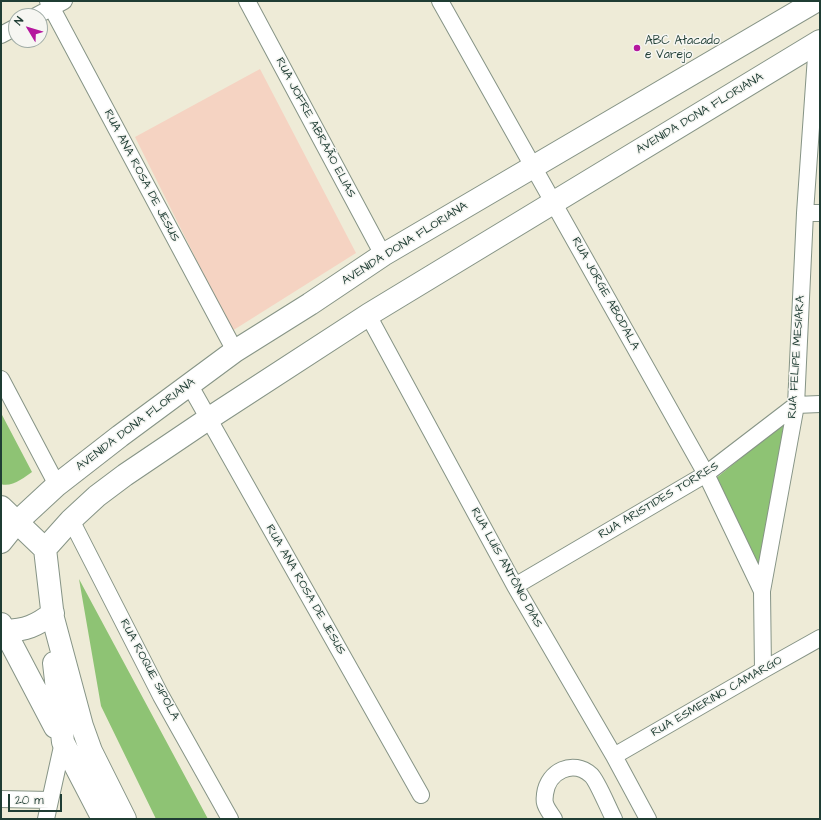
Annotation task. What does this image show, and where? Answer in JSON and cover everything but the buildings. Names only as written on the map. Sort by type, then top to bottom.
[{"type":"main road","name":"AVENIDA DONA FLORIANA","points":[[1,542],[17,522],[58,485],[120,436],[235,351],[310,304],[383,254],[816,1]]},
{"type":"main road","name":"AVENIDA DONA FLORIANA","points":[[45,549],[71,520],[98,496],[125,475],[208,419],[368,315],[818,42]]},
{"type":"main road","points":[[1,507],[45,549],[53,615],[54,663],[63,742]]},
{"type":"main road","points":[[3,628],[18,630],[35,626],[53,615]]},
{"type":"main road","points":[[53,615],[82,726],[91,751],[125,819]]},
{"type":"main road","points":[[3,628],[40,695],[103,819]]},
{"type":"street","name":"RUA JOFRE ABRAÃO ELIAS","points":[[247,1],[383,254]]},
{"type":"street","name":"RUA JORGE ABODALA","points":[[440,1],[706,474],[762,591]]},
{"type":"street","name":"RUA ANA ROSA DE JESUS","points":[[55,3],[235,351]]},
{"type":"street","name":"RUA FELIPE MESIARA","points":[[763,670],[762,591],[796,405],[812,213],[818,42]]},
{"type":"street","name":"RUA LUÍS ANTÔNIO DIAS","points":[[368,315],[515,586],[614,756],[648,819]]},
{"type":"street","points":[[1,378],[58,485]]},
{"type":"street","name":"RUA ANA ROSA DE JESUS","points":[[189,384],[421,795]]},
{"type":"street","points":[[796,405],[820,404]]},
{"type":"street","name":"RUA ARISTIDES TORRES","points":[[515,586],[706,474],[796,405]]},
{"type":"street","name":"RUA ROQUE SIPOLA","points":[[71,520],[161,696],[230,819]]},
{"type":"street","name":"RUA ESMERINO CAMARGO","points":[[614,756],[820,638]]},
{"type":"street","points":[[46,819],[63,742]]},
{"type":"street","points":[[554,819],[544,803],[546,790],[551,777],[562,770],[573,766],[583,769],[592,776],[614,819]]},
{"type":"street","points":[[1,799],[50,800]]},
{"type":"shaded area","points":[[260,69],[356,253],[232,331],[135,137]]},
{"type":"green space","points":[[1,413],[32,472],[26,477],[9,485],[1,484]]},
{"type":"green space","points":[[788,420],[760,570],[715,479]]},
{"type":"green space","points":[[79,579],[208,819],[156,819],[101,706]]},
{"type":"place","name":"ABC Atacado e Varejo","points":[[637,48]]}]
